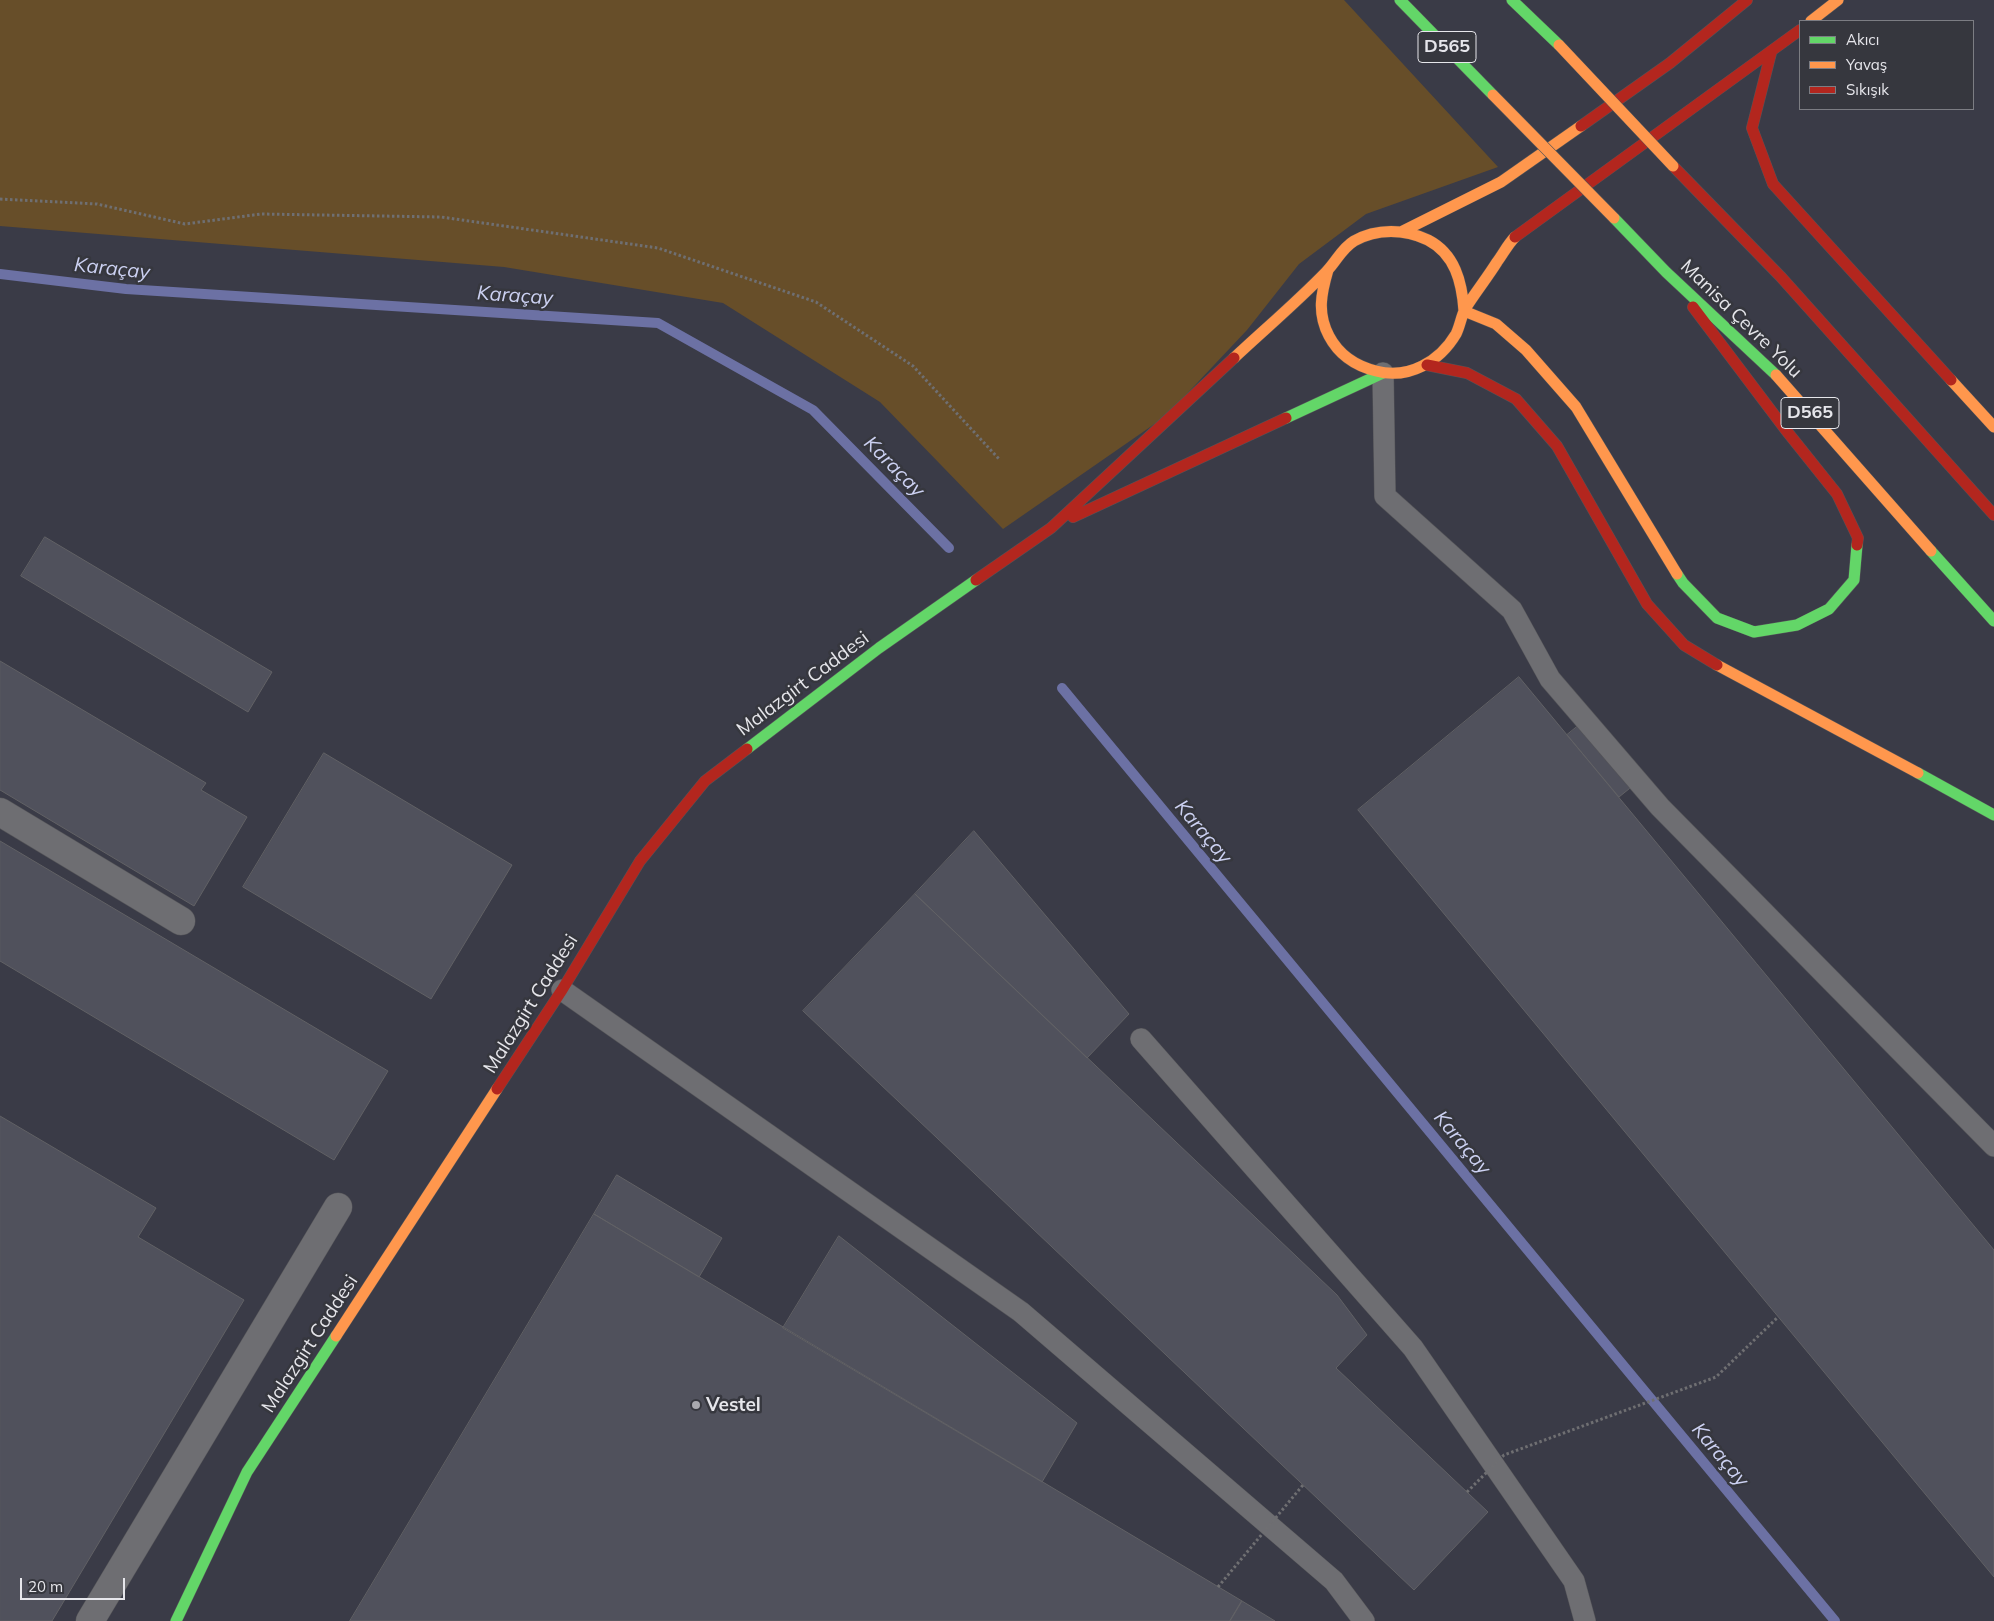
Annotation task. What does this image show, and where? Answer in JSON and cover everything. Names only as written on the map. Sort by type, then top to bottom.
[{"type":"main road","name":"Manisa Çevre Yolu","points":[[1400,0],[1666,272],[1774,373],[1994,621]]},
{"type":"main road","points":[[1512,0],[1559,45],[1781,277],[1994,515]]},
{"type":"main road","points":[[1403,231],[1501,182],[1670,63],[1747,0]]},
{"type":"main road","points":[[1812,20],[1838,0]]},
{"type":"main road","points":[[1328,270],[1321,292],[1321,314],[1329,336],[1342,354],[1362,367],[1383,373],[1406,372],[1427,365],[1445,351],[1457,332],[1464,311],[1513,239],[1799,31]]},
{"type":"main road","points":[[1771,53],[1752,128],[1773,184],[1994,427]]},
{"type":"main road","points":[[1051,528],[1328,270],[1342,251],[1360,238],[1381,231],[1403,231],[1424,237],[1442,250],[1456,268],[1463,288],[1464,311]]},
{"type":"main road","points":[[1464,311],[1496,324],[1518,344],[1576,407],[1683,583],[1717,618],[1754,632],[1797,625],[1828,608],[1854,580],[1858,538],[1837,494],[1785,429],[1666,272]]},
{"type":"main road","points":[[1427,365],[1467,373],[1516,399],[1557,446],[1647,604],[1684,645],[1738,677],[1808,712],[1994,815]]},
{"type":"main road","points":[[1051,528],[1383,373]]},
{"type":"main road","name":"Malazgirt Caddesi","points":[[176,1621],[247,1472],[562,990],[640,861],[705,781],[879,648],[1051,528]]},
{"type":"street","points":[[0,812],[181,921]]},
{"type":"street","points":[[90,1621],[338,1207]]},
{"type":"lane","points":[[1383,373],[1385,496],[1512,610],[1550,678],[1660,806],[1994,1146]]},
{"type":"lane","points":[[562,990],[1022,1312],[1334,1581],[1364,1621]]},
{"type":"lane","points":[[1141,1039],[1413,1348],[1574,1581],[1585,1621]]},
{"type":"path","points":[[0,199],[97,204],[185,224],[261,214],[441,217],[658,248],[816,302],[913,366],[999,459]]},
{"type":"path","points":[[1467,1492],[1504,1455],[1716,1377],[1778,1317]]},
{"type":"path","points":[[1218,1587],[1303,1485]]},
{"type":"shaded area","points":[[0,0],[1994,0],[1994,1621],[0,1621]]},
{"type":"shaded area","points":[[0,0],[1344,0],[1498,167],[1366,214],[1299,264],[1247,330],[1166,416],[1003,529],[880,402],[723,303],[504,267],[0,226]]},
{"type":"building","points":[[45,537],[272,672],[248,712],[21,576]]},
{"type":"building","points":[[0,661],[206,783],[201,790],[247,817],[194,906],[0,790]]},
{"type":"building","points":[[1519,677],[1994,1250],[1994,1577],[1358,810]]},
{"type":"building","points":[[1593,714],[1645,776],[1619,797],[1567,735]]},
{"type":"building","points":[[324,753],[512,865],[431,999],[243,887]]},
{"type":"building","points":[[974,831],[1129,1014],[1087,1058],[915,894]]},
{"type":"building","points":[[0,841],[388,1071],[334,1160],[0,961]]},
{"type":"building","points":[[915,894],[1337,1295],[1367,1335],[1336,1368],[1488,1512],[1414,1590],[803,1011]]},
{"type":"building","points":[[0,1116],[156,1208],[138,1237],[244,1300],[52,1621],[0,1621]]},
{"type":"building","points":[[617,1175],[722,1238],[699,1277],[594,1214]]},
{"type":"building","name":"Vestel","points":[[594,1214],[1242,1601],[1230,1621],[350,1621]]},
{"type":"building","points":[[839,1236],[1077,1423],[1042,1482],[783,1328]]},
{"type":"building","points":[[1242,1601],[1275,1621],[1230,1621]]},
{"type":"waterway","name":"Karaçay","points":[[0,274],[126,289],[658,323],[813,410],[949,548]]},
{"type":"waterway","name":"Karaçay","points":[[1062,688],[1835,1621]]},
{"type":"traffic: fast","points":[[1400,0],[1493,95]]},
{"type":"traffic: fast","points":[[1512,0],[1559,45]]},
{"type":"traffic: fast","points":[[1614,218],[1666,272],[1776,375]]},
{"type":"traffic: fast","points":[[1286,418],[1383,373]]},
{"type":"traffic: fast","points":[[1677,574],[1683,583],[1717,618],[1754,632],[1797,625],[1829,609],[1854,580],[1857,545]]},
{"type":"traffic: fast","points":[[1931,551],[1994,621]]},
{"type":"traffic: fast","points":[[747,749],[879,648],[976,580]]},
{"type":"traffic: fast","points":[[1918,773],[1994,815]]},
{"type":"traffic: fast","points":[[176,1621],[247,1472],[336,1336]]},
{"type":"traffic: slow","points":[[1812,20],[1838,0]]},
{"type":"traffic: slow","points":[[1559,45],[1673,166]]},
{"type":"traffic: slow","points":[[1493,95],[1614,218]]},
{"type":"traffic: slow","points":[[1403,231],[1501,182],[1581,126]]},
{"type":"traffic: slow","points":[[1234,358],[1315,283],[1350,244],[1363,237],[1381,232],[1401,232],[1419,236],[1428,240],[1445,253],[1459,279],[1464,311]]},
{"type":"traffic: slow","points":[[1328,270],[1321,303],[1325,328],[1333,343],[1355,363],[1376,371],[1400,373],[1422,366],[1432,360],[1449,344],[1456,334],[1465,309],[1515,237]]},
{"type":"traffic: slow","points":[[1464,311],[1496,324],[1526,350],[1576,407],[1677,574]]},
{"type":"traffic: slow","points":[[1776,375],[1931,551]]},
{"type":"traffic: slow","points":[[1951,380],[1994,427]]},
{"type":"traffic: slow","points":[[1717,665],[1918,773]]},
{"type":"traffic: slow","points":[[336,1336],[497,1089]]},
{"type":"traffic: jam","points":[[1581,126],[1670,63],[1747,0]]},
{"type":"traffic: jam","points":[[1515,237],[1799,31]]},
{"type":"traffic: jam","points":[[1771,53],[1752,128],[1773,184],[1951,380]]},
{"type":"traffic: jam","points":[[1673,166],[1781,277],[1994,515]]},
{"type":"traffic: jam","points":[[1693,307],[1785,429],[1837,494],[1858,538],[1857,545]]},
{"type":"traffic: jam","points":[[976,580],[1051,528],[1234,358]]},
{"type":"traffic: jam","points":[[1427,365],[1467,373],[1516,399],[1557,446],[1647,604],[1684,645],[1717,665]]},
{"type":"traffic: jam","points":[[1073,517],[1286,418]]},
{"type":"traffic: jam","points":[[497,1089],[562,990],[640,861],[705,781],[747,749]]},
{"type":"place","name":"Vestel","points":[[696,1405]]}]
